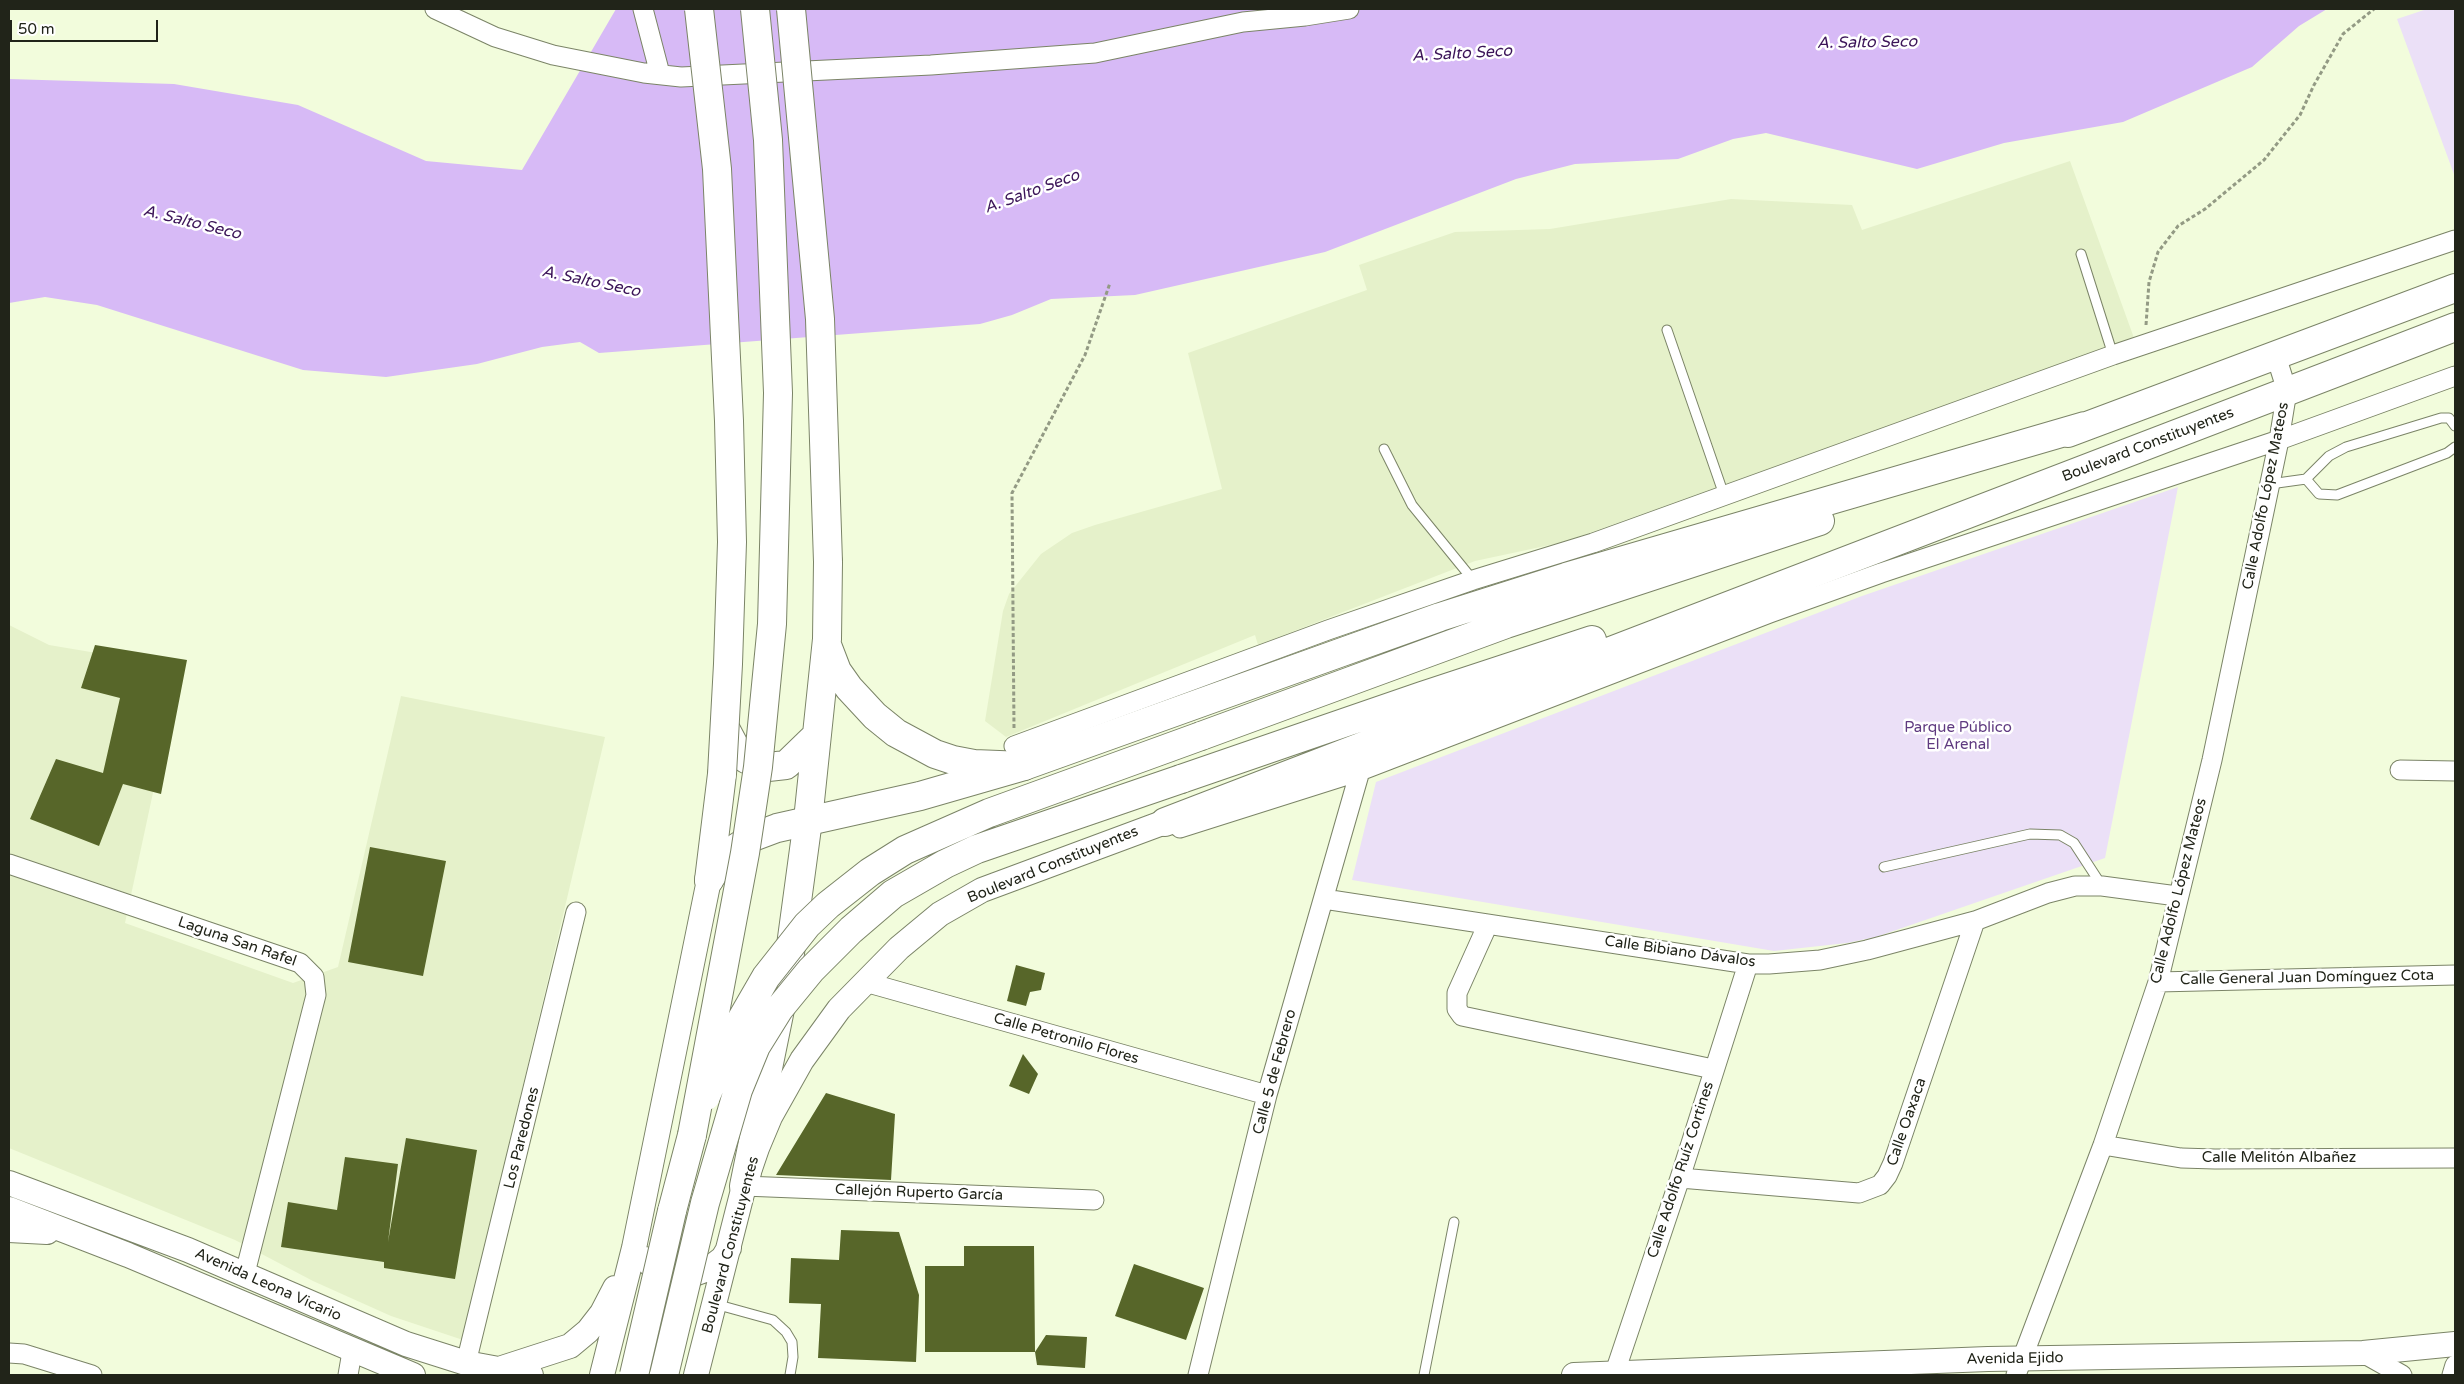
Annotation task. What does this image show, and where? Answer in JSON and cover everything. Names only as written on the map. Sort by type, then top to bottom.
[{"type":"highway","points":[[699,9],[717,169],[730,421],[732,542],[722,774],[709,880]]},
{"type":"highway","points":[[634,1375],[692,1135],[745,853],[758,767],[772,624],[778,393],[768,140],[755,9]]},
{"type":"highway","points":[[744,1186],[787,975],[808,820],[827,639],[828,562],[820,319],[791,9]]},
{"type":"highway","points":[[692,1135],[715,1072],[766,977],[808,925],[848,888],[904,850],[989,813],[1506,624],[1791,532],[2276,356],[2455,288]]},
{"type":"highway","name":"Boulevard Constituyentes","points":[[1841,563],[2455,327]]},
{"type":"highway","points":[[709,880],[724,858],[744,842],[776,828],[920,796],[1019,756],[1440,617],[1566,577],[2085,426]]},
{"type":"highway","points":[[664,1375],[705,1203],[738,1090],[756,1046],[779,1009],[811,970],[851,930],[893,894],[945,864],[977,849],[1422,696],[1648,622],[1841,563]]},
{"type":"highway","points":[[1165,822],[1841,563]]},
{"type":"highway","points":[[827,639],[832,659],[849,688],[875,716],[896,733],[935,754],[974,764],[1019,756]]},
{"type":"highway","points":[[725,728],[734,745],[746,759],[768,767],[786,765],[816,735]]},
{"type":"street","points":[[436,9],[495,37],[553,55],[681,77],[1095,54],[1243,22],[1306,16],[1349,9]]},
{"type":"street","points":[[643,9],[660,74]]},
{"type":"street","points":[[1019,756],[1328,630],[1472,580],[1593,543],[2144,344],[2455,240]]},
{"type":"street","points":[[2276,356],[2287,391]]},
{"type":"street","points":[[1165,822],[1170,827],[1181,828],[1360,771],[1835,590],[2279,440],[2455,376]]},
{"type":"street","name":"Calle Adolfo López Mateos","points":[[2019,1367],[2103,1145],[2158,982],[2177,896],[2212,760],[2279,440],[2287,391]]},
{"type":"street","points":[[2400,770],[2455,771]]},
{"type":"street","name":"Calle 5 de Febrero","points":[[1198,1375],[1267,1096],[1360,771]]},
{"type":"street","name":"Boulevard Constituyentes","points":[[696,1375],[730,1248],[744,1186],[770,1117],[802,1060],[825,1027],[899,948],[940,914],[982,890],[1165,822]]},
{"type":"street","name":"Laguna San Rafel","points":[[9,864],[300,963],[314,977],[316,995],[245,1273]]},
{"type":"street","points":[[602,1375],[636,1238],[709,880]]},
{"type":"street","name":"Calle Bibiano Dávalos","points":[[1324,899],[1748,964],[1820,960],[1867,950],[1975,921],[2048,893],[2075,886],[2102,886],[2177,896]]},
{"type":"street","name":"Los Paredones","points":[[466,1363],[576,912]]},
{"type":"street","name":"Calle Oaxaca","points":[[1680,1178],[1859,1193],[1880,1185],[1893,1163],[1975,921]]},
{"type":"street","points":[[1488,924],[1457,993],[1457,1009],[1462,1016],[1713,1069]]},
{"type":"street","name":"Calle Adolfo Ruíz Cortines","points":[[1614,1374],[1680,1178],[1713,1069],[1748,964]]},
{"type":"street","name":"Calle General Juan Domínguez Cota","points":[[2158,982],[2455,975]]},
{"type":"street","name":"Calle Petronilo Flores","points":[[866,982],[1267,1096]]},
{"type":"street","name":"Calle Melitón Albañez","points":[[2103,1145],[2181,1158],[2455,1158]]},
{"type":"street","name":"Avenida Leona Vicario","points":[[9,1183],[74,1206],[245,1273],[397,1341],[466,1363],[531,1375]]},
{"type":"street","name":"Callejón Ruperto García","points":[[744,1186],[1094,1200]]},
{"type":"street","points":[[9,1194],[74,1206]]},
{"type":"street","name":"Avenida Leona Vicario","points":[[9,1209],[217,1292],[352,1352],[413,1375]]},
{"type":"street","points":[[9,1230],[36,1231],[84,1238]]},
{"type":"street","points":[[636,1238],[646,1260],[658,1272],[673,1277],[686,1277],[703,1272],[723,1258],[730,1248]]},
{"type":"street","points":[[499,1368],[570,1346],[588,1331],[602,1314],[636,1238]]},
{"type":"street","name":"Avenida Ejido","points":[[1574,1375],[2019,1367],[2363,1353],[2455,1344]]},
{"type":"street","points":[[9,1352],[24,1354],[92,1375]]},
{"type":"street","points":[[348,1375],[352,1352]]},
{"type":"street","points":[[2363,1353],[2402,1375]]},
{"type":"street","points":[[2452,1375],[2455,1365]]},
{"type":"lane","points":[[2081,254],[2113,355]]},
{"type":"lane","points":[[1667,330],[1724,495]]},
{"type":"lane","points":[[2270,484],[2306,479],[2329,456],[2346,447],[2441,418],[2448,418],[2455,426]]},
{"type":"lane","points":[[2306,479],[2319,494],[2337,495],[2447,454],[2455,447]]},
{"type":"lane","points":[[1384,449],[1412,505],[1472,580]]},
{"type":"lane","points":[[1884,867],[2030,834],[2060,835],[2074,843],[2102,886]]},
{"type":"lane","points":[[1424,1375],[1454,1222]]},
{"type":"lane","points":[[714,1304],[773,1320],[786,1332],[792,1342],[793,1356],[790,1375]]},
{"type":"path","points":[[2144,344],[2149,282],[2158,252],[2178,226],[2205,209],[2264,160],[2300,115],[2314,85],[2343,34],[2374,9]]},
{"type":"path","points":[[1019,756],[1012,493],[1085,355],[1110,283]]},
{"type":"shaded area","points":[[2070,161],[2134,338],[1564,542],[1475,561],[1258,645],[1255,635],[1006,737],[985,721],[1003,611],[1009,594],[1041,554],[1072,533],[1222,489],[1188,353],[1367,290],[1359,265],[1455,232],[1550,229],[1731,199],[1852,205],[1862,230]]},
{"type":"shaded area","points":[[9,625],[49,645],[180,667],[125,923],[293,983],[338,967],[401,696],[605,737],[463,1340],[391,1316],[313,1281],[235,1240],[9,1148]]},
{"type":"green space","points":[[2427,9],[2455,9],[2455,177],[2397,19]]},
{"type":"green space","name":"Parque Público El Arenal","points":[[2178,487],[2105,858],[1876,937],[1847,943],[1774,951],[1352,880],[1376,782],[1862,596]]},
{"type":"water","name":"A. Salto Seco","points":[[616,9],[2327,9],[2299,26],[2252,67],[2123,122],[2004,143],[1917,169],[1766,133],[1733,139],[1678,159],[1575,164],[1516,179],[1325,252],[1135,295],[1051,299],[1012,315],[980,324],[599,353],[580,342],[542,347],[477,364],[386,377],[303,370],[97,305],[45,297],[9,303],[9,79],[174,84],[298,105],[426,161],[522,170]]},
{"type":"building","points":[[95,645],[187,660],[161,794],[123,784],[99,846],[30,819],[56,759],[103,773],[120,698],[81,688]]},
{"type":"building","points":[[370,847],[446,861],[423,976],[348,962]]},
{"type":"building","points":[[1016,965],[1045,973],[1041,990],[1030,992],[1026,1006],[1007,1001]]},
{"type":"building","points":[[1023,1054],[1038,1074],[1029,1094],[1009,1086]]},
{"type":"building","points":[[826,1093],[895,1114],[891,1180],[776,1175]]},
{"type":"building","points":[[406,1138],[477,1150],[455,1279],[384,1268],[384,1262],[281,1247],[288,1202],[337,1210],[345,1157],[398,1164],[388,1242]]},
{"type":"building","points":[[841,1230],[899,1232],[919,1295],[916,1362],[818,1358],[821,1304],[789,1303],[791,1258],[839,1260]]},
{"type":"building","points":[[964,1246],[1034,1246],[1035,1352],[925,1352],[925,1266],[964,1266]]},
{"type":"building","points":[[1134,1264],[1204,1288],[1186,1340],[1115,1316]]},
{"type":"building","points":[[1046,1335],[1087,1337],[1085,1368],[1037,1365],[1035,1352]]}]
